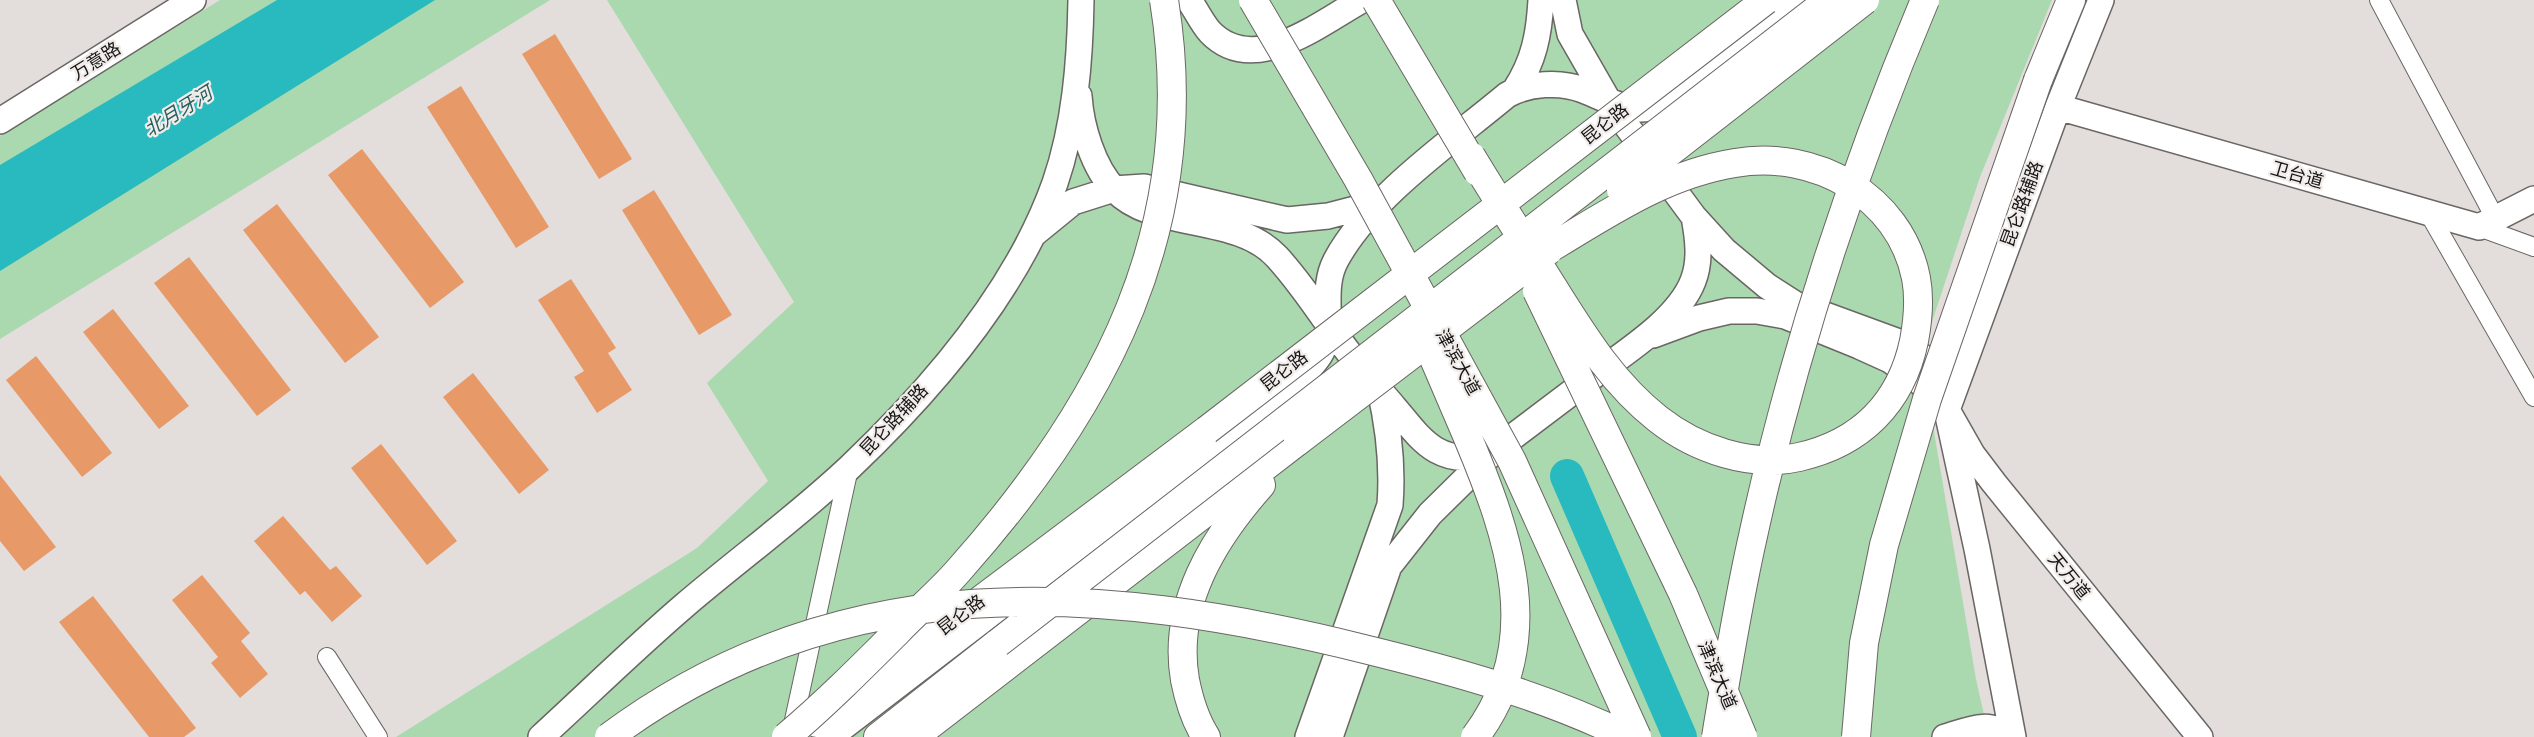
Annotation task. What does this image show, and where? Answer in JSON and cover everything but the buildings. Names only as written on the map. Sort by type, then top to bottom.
[{"type":"highway","points":[[786,737],[846,682],[957,572],[1005,516],[1064,434],[1111,354],[1130,312],[1155,232],[1172,135],[1173,92],[1164,0]]},
{"type":"highway","name":"津滨大道","points":[[1253,0],[1358,180],[1512,461],[1637,737]]},
{"type":"highway","name":"津滨大道","points":[[1376,0],[1471,156],[1601,419],[1679,585],[1742,737]]},
{"type":"highway","name":"昆仑路","points":[[799,737],[1207,430],[1766,0]]},
{"type":"highway","points":[[878,737],[1829,0]]},
{"type":"highway","points":[[914,737],[1552,247],[1621,190],[1865,0]]},
{"type":"highway","points":[[1716,737],[1753,536],[1784,408],[1829,255],[1885,94],[1925,0]]},
{"type":"highway","points":[[1856,737],[1864,643],[1884,544],[1926,399],[2035,90],[2071,0]]},
{"type":"highway","points":[[1471,156],[1597,357],[1626,390],[1657,419],[1678,434],[1730,456],[1784,460],[1811,454],[1832,447],[1861,430],[1882,411],[1891,399],[1910,358],[1919,304],[1916,278],[1911,260],[1902,240],[1877,205],[1864,194],[1824,171],[1801,164],[1762,160],[1737,162],[1711,168],[1660,185],[1630,200],[1552,247]]},
{"type":"highway","points":[[1358,180],[1487,483],[1504,531],[1515,581],[1517,607],[1516,634],[1509,667],[1496,702],[1475,737]]},
{"type":"highway","points":[[1206,737],[1189,701],[1182,664],[1183,632],[1190,598],[1203,566],[1237,512],[1298,442]]},
{"type":"highway","points":[[609,737],[658,703],[716,672],[785,643],[824,630],[864,618],[905,610],[958,603],[1042,600],[1114,605],[1215,618],[1315,637],[1451,671],[1558,706],[1628,737]]},
{"type":"street","name":"万意路","points":[[0,108],[172,0]]},
{"type":"street","name":"万意路","points":[[0,122],[193,0]]},
{"type":"street","name":"昆仑路辅路","points":[[541,737],[683,607],[849,468],[925,387],[982,319],[1020,258],[1054,187],[1061,163],[1077,78],[1081,0]]},
{"type":"street","points":[[1189,0],[1210,32],[1227,45],[1248,51],[1266,50],[1283,43],[1362,0]]},
{"type":"street","points":[[830,737],[1307,371],[1322,352],[1328,322],[1328,282],[1335,262],[1378,203],[1515,90],[1529,68],[1540,20],[1541,0]]},
{"type":"street","points":[[1563,0],[1570,34],[1609,102],[1659,167],[1694,217],[1724,250],[1767,286],[1795,304],[1896,341],[1926,359],[1940,379],[2005,690],[1997,735],[1976,728],[1945,737]]},
{"type":"street","points":[[1515,90],[1563,84],[1582,89],[1609,102],[1638,110],[1658,106],[1793,0]]},
{"type":"street","points":[[1659,167],[1654,142],[1662,115],[1808,0]]},
{"type":"street","name":"昆仑路辅路","points":[[1947,410],[2058,107],[2102,0]]},
{"type":"street","points":[[2378,0],[2487,223],[2534,198]]},
{"type":"street","points":[[1077,78],[1080,107],[1093,152],[1114,189],[1137,207],[1256,240],[1276,257],[1328,322],[1342,344],[1380,390],[1416,432],[1436,450],[1466,459],[1494,451]]},
{"type":"street","name":"卫台道","points":[[2058,107],[2428,212],[2487,223],[2534,247]]},
{"type":"street","points":[[1030,237],[1073,202],[1114,189],[1144,187],[1287,220],[1328,216],[1378,203]]},
{"type":"street","points":[[2428,212],[2534,397]]},
{"type":"street","points":[[1330,737],[1389,566],[1430,514],[1494,451],[1644,338],[1683,299],[1693,281],[1697,262],[1698,239],[1694,217]]},
{"type":"street","points":[[1644,338],[1699,318],[1729,311],[1757,311],[1785,316],[1890,360],[1918,380],[1947,410]]},
{"type":"street","points":[[852,737],[1315,380],[1343,373],[1364,380],[1380,390],[1388,425],[1392,476],[1390,505],[1308,737]]},
{"type":"street","name":"天万道","points":[[1947,410],[1972,454],[1994,483],[2200,737]]},
{"type":"street","points":[[790,737],[849,468]]},
{"type":"street","points":[[327,657],[378,737]]},
{"type":"green space","points":[[220,0],[550,0],[0,339],[0,136]]},
{"type":"green space","points":[[607,0],[2052,0],[1980,177],[1921,355],[1976,679],[1989,737],[396,737],[697,548],[768,481],[707,383],[794,302]]},
{"type":"water","name":"北月牙河","points":[[277,0],[435,0],[0,271],[0,165]]},
{"type":"waterway","points":[[1567,476],[1680,737]]}]
